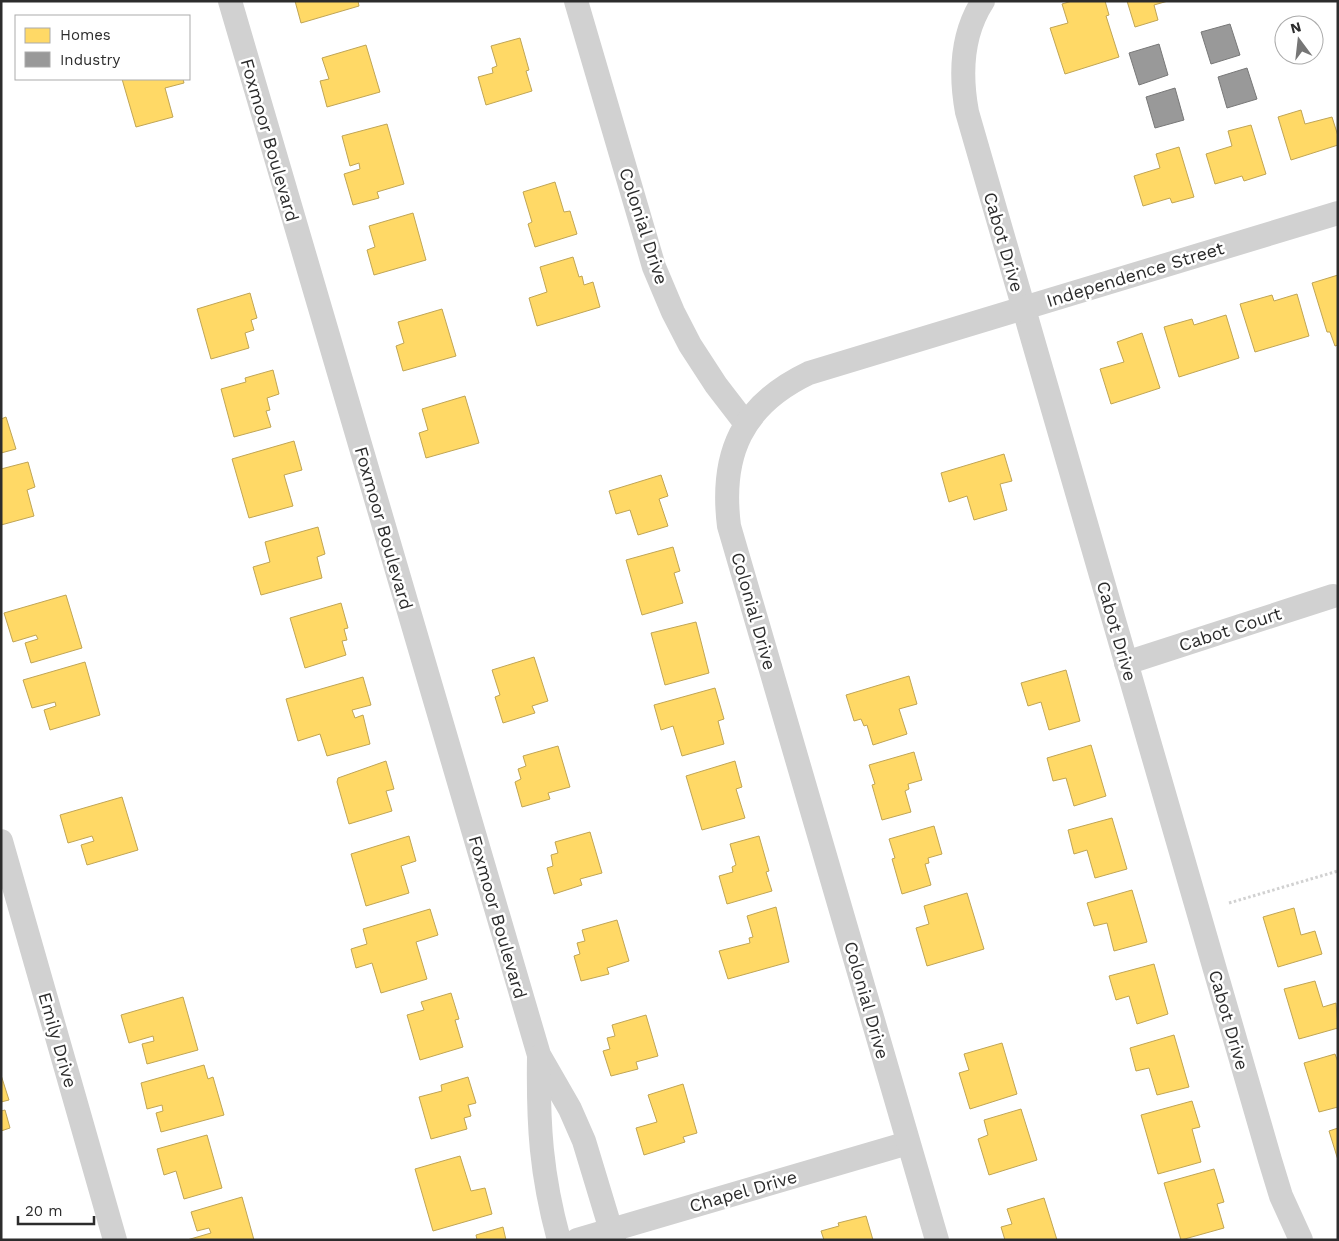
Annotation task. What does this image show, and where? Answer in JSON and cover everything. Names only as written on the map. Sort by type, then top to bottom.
[{"type":"street","name":"Foxmoor Boulevard","points":[[230,1],[539,1055],[570,1109],[584,1141],[613,1234]]},
{"type":"street","name":"Colonial Drive","points":[[576,1],[654,267],[673,312],[690,345],[716,385],[746,424],[734,447],[727,473],[726,500],[729,526],[937,1240]]},
{"type":"street","name":"Cabot Drive","points":[[979,10],[965,46],[962,67],[967,112],[1270,1160],[1300,1240]]},
{"type":"street","name":"Independence Street","points":[[746,424],[774,394],[809,373],[1338,213]]},
{"type":"street","name":"Cabot Court","points":[[1126,663],[1333,596]]},
{"type":"street","name":"Emily Drive","points":[[1,841],[116,1240]]},
{"type":"street","name":"Foxmoor Boulevard","points":[[539,1055],[540,1150],[545,1184],[559,1240]]},
{"type":"street","name":"Chapel Drive","points":[[577,1240],[613,1234],[908,1143]]},
{"type":"path","points":[[1229,903],[1338,871]]},
{"type":"building: Homes","points":[[295,1],[358,1],[359,6],[301,23]]},
{"type":"building: Homes","points":[[1072,1],[1105,1],[1109,15],[1106,16],[1119,57],[1065,74],[1050,28],[1068,23],[1062,4]]},
{"type":"building: Homes","points":[[1127,1],[1168,1],[1154,5],[1158,20],[1135,27]]},
{"type":"building: Homes","points":[[520,38],[529,70],[526,71],[532,91],[486,105],[478,77],[493,73],[492,68],[497,66],[491,46]]},
{"type":"building: Homes","points":[[366,45],[380,92],[327,107],[320,81],[329,79],[322,58]]},
{"type":"building: Homes","points":[[122,80],[183,80],[184,83],[165,88],[173,117],[136,127]]},
{"type":"building: Homes","points":[[1301,110],[1305,124],[1332,117],[1338,136],[1338,145],[1291,160],[1278,117]]},
{"type":"building: Homes","points":[[387,124],[404,184],[377,192],[379,198],[353,205],[344,174],[360,169],[359,163],[350,166],[342,136]]},
{"type":"building: Homes","points":[[1251,125],[1266,174],[1244,181],[1242,176],[1215,184],[1206,154],[1232,146],[1228,131]]},
{"type":"building: Homes","points":[[1179,147],[1194,197],[1172,203],[1170,198],[1143,206],[1134,176],[1160,168],[1156,154]]},
{"type":"building: Homes","points":[[555,182],[564,212],[570,211],[577,234],[535,247],[528,224],[532,222],[523,192]]},
{"type":"building: Homes","points":[[413,213],[426,260],[374,275],[367,250],[375,247],[369,226]]},
{"type":"building: Homes","points":[[573,257],[579,277],[582,276],[584,285],[593,282],[600,307],[537,326],[529,298],[547,292],[540,267]]},
{"type":"building: Homes","points":[[1338,275],[1338,345],[1335,346],[1330,332],[1327,332],[1312,283]]},
{"type":"building: Homes","points":[[250,293],[257,318],[251,320],[254,330],[245,333],[249,348],[211,359],[197,309]]},
{"type":"building: Homes","points":[[1297,294],[1309,336],[1255,352],[1240,304],[1272,295],[1274,301]]},
{"type":"building: Homes","points":[[442,309],[456,356],[403,371],[396,346],[404,343],[398,322]]},
{"type":"building: Homes","points":[[1226,315],[1239,358],[1179,377],[1164,327],[1192,319],[1194,325]]},
{"type":"building: Homes","points":[[1142,333],[1160,388],[1111,404],[1100,369],[1124,362],[1117,342]]},
{"type":"building: Homes","points":[[273,370],[279,394],[267,398],[270,410],[266,411],[271,427],[234,437],[221,389],[246,382],[245,378]]},
{"type":"building: Homes","points":[[465,396],[479,443],[426,458],[419,433],[428,430],[422,409]]},
{"type":"building: Homes","points":[[6,417],[16,449],[1,453],[1,419]]},
{"type":"building: Homes","points":[[294,441],[302,470],[284,475],[293,506],[249,518],[232,459]]},
{"type":"building: Homes","points":[[1004,454],[1012,481],[1000,484],[1007,510],[974,520],[967,496],[949,502],[941,473]]},
{"type":"building: Homes","points":[[28,462],[35,487],[27,490],[34,516],[1,525],[1,469]]},
{"type":"building: Homes","points":[[661,475],[668,496],[659,499],[668,526],[638,535],[630,510],[616,514],[609,491]]},
{"type":"building: Homes","points":[[318,527],[325,554],[317,557],[322,578],[261,595],[253,567],[270,562],[265,542]]},
{"type":"building: Homes","points":[[673,547],[680,571],[674,573],[683,603],[642,615],[626,560]]},
{"type":"building: Homes","points":[[66,595],[82,648],[31,663],[25,643],[38,639],[36,635],[13,642],[4,613]]},
{"type":"building: Homes","points":[[341,603],[348,628],[344,629],[347,640],[342,641],[346,655],[305,668],[290,618]]},
{"type":"building: Homes","points":[[696,622],[709,673],[665,685],[651,633]]},
{"type":"building: Homes","points":[[534,657],[548,701],[532,706],[535,713],[503,723],[495,697],[500,695],[492,670]]},
{"type":"building: Homes","points":[[85,662],[100,715],[50,730],[44,710],[56,706],[55,702],[32,708],[23,680]]},
{"type":"building: Homes","points":[[1066,670],[1080,721],[1049,730],[1041,702],[1028,706],[1021,683]]},
{"type":"building: Homes","points":[[909,676],[917,704],[899,709],[907,734],[873,745],[867,725],[864,726],[861,719],[854,721],[846,695]]},
{"type":"building: Homes","points":[[363,677],[371,705],[352,710],[355,718],[363,715],[370,744],[327,756],[320,734],[298,741],[286,699]]},
{"type":"building: Homes","points":[[715,688],[724,719],[718,721],[724,744],[682,756],[673,726],[661,730],[654,705]]},
{"type":"building: Homes","points":[[1091,745],[1106,796],[1074,806],[1066,778],[1053,781],[1047,758]]},
{"type":"building: Homes","points":[[558,746],[570,787],[548,793],[550,799],[522,807],[515,782],[521,779],[518,769],[526,766],[523,756]]},
{"type":"building: Homes","points":[[914,752],[922,780],[908,784],[909,789],[905,791],[911,812],[882,820],[872,785],[875,784],[869,765]]},
{"type":"building: Homes","points":[[386,761],[394,789],[386,791],[392,811],[349,824],[337,782],[338,778]]},
{"type":"building: Homes","points":[[735,761],[742,787],[736,789],[745,818],[702,830],[686,776]]},
{"type":"building: Homes","points":[[122,797],[138,850],[87,865],[81,845],[94,841],[92,836],[68,843],[60,815]]},
{"type":"building: Homes","points":[[1112,818],[1127,869],[1095,878],[1087,850],[1074,854],[1068,830]]},
{"type":"building: Homes","points":[[934,826],[942,854],[928,858],[929,863],[925,864],[931,885],[902,894],[892,859],[895,858],[889,839]]},
{"type":"building: Homes","points":[[590,832],[602,873],[580,879],[582,885],[554,894],[547,868],[553,866],[551,855],[558,853],[555,842]]},
{"type":"building: Homes","points":[[409,836],[416,861],[401,866],[409,893],[366,906],[351,854]]},
{"type":"building: Homes","points":[[759,836],[769,871],[766,872],[772,891],[727,904],[719,876],[733,872],[732,867],[736,865],[730,844]]},
{"type":"building: Homes","points":[[1132,890],[1147,942],[1114,951],[1107,923],[1094,926],[1087,903]]},
{"type":"building: Homes","points":[[967,893],[984,949],[927,966],[916,928],[929,924],[924,906]]},
{"type":"building: Homes","points":[[776,907],[789,962],[728,979],[719,951],[750,943],[749,938],[753,937],[747,916]]},
{"type":"building: Homes","points":[[1294,908],[1301,935],[1315,931],[1322,954],[1278,967],[1263,917]]},
{"type":"building: Homes","points":[[430,909],[438,935],[416,942],[427,979],[381,993],[372,963],[356,968],[351,949],[367,944],[363,929]]},
{"type":"building: Homes","points":[[617,920],[629,961],[607,968],[609,974],[581,981],[574,956],[580,954],[577,943],[585,941],[582,930]]},
{"type":"building: Homes","points":[[1154,964],[1168,1014],[1137,1024],[1129,996],[1116,1000],[1109,976]]},
{"type":"building: Homes","points":[[1315,981],[1323,1007],[1336,1003],[1338,1028],[1299,1039],[1284,989]]},
{"type":"building: Homes","points":[[451,993],[459,1019],[455,1020],[463,1047],[420,1060],[407,1015],[424,1010],[421,1002]]},
{"type":"building: Homes","points":[[183,997],[198,1050],[147,1064],[142,1044],[154,1041],[153,1036],[129,1043],[121,1015]]},
{"type":"building: Homes","points":[[646,1015],[658,1056],[636,1062],[638,1069],[611,1076],[603,1051],[610,1049],[607,1038],[615,1036],[612,1025]]},
{"type":"building: Homes","points":[[1174,1035],[1189,1087],[1157,1095],[1149,1068],[1136,1071],[1130,1048]]},
{"type":"building: Homes","points":[[1002,1043],[1017,1094],[970,1109],[959,1073],[969,1070],[964,1054]]},
{"type":"building: Homes","points":[[1335,1054],[1338,1062],[1338,1107],[1319,1112],[1304,1063]]},
{"type":"building: Homes","points":[[204,1065],[208,1079],[213,1077],[224,1115],[161,1132],[156,1113],[163,1111],[162,1105],[147,1109],[141,1083]]},
{"type":"building: Homes","points":[[1,1075],[9,1100],[1,1102]]},
{"type":"building: Homes","points":[[468,1077],[476,1103],[468,1105],[471,1116],[464,1118],[467,1129],[431,1139],[419,1097],[442,1091],[441,1085]]},
{"type":"building: Homes","points":[[683,1084],[697,1133],[683,1137],[685,1142],[644,1155],[636,1128],[657,1122],[648,1095]]},
{"type":"building: Homes","points":[[1192,1101],[1200,1127],[1192,1129],[1201,1162],[1158,1174],[1141,1115]]},
{"type":"building: Homes","points":[[1021,1109],[1037,1160],[989,1175],[978,1139],[988,1135],[984,1120]]},
{"type":"building: Homes","points":[[5,1110],[10,1128],[1,1131],[1,1111]]},
{"type":"building: Homes","points":[[1338,1128],[1338,1160],[1329,1131]]},
{"type":"building: Homes","points":[[207,1135],[222,1188],[184,1199],[176,1171],[164,1175],[157,1149]]},
{"type":"building: Homes","points":[[460,1156],[471,1191],[485,1188],[492,1214],[433,1231],[415,1169]]},
{"type":"building: Homes","points":[[1214,1169],[1224,1202],[1217,1204],[1224,1228],[1181,1240],[1164,1183]]},
{"type":"building: Homes","points":[[242,1197],[254,1240],[187,1240],[211,1233],[209,1228],[197,1231],[191,1212]]},
{"type":"building: Homes","points":[[1044,1198],[1057,1240],[1005,1240],[1001,1227],[1012,1224],[1007,1209]]},
{"type":"building: Homes","points":[[866,1216],[873,1240],[824,1240],[821,1231],[839,1226],[838,1223]]},
{"type":"building: Homes","points":[[503,1227],[506,1240],[477,1240],[476,1235]]},
{"type":"building: Industry","points":[[1230,24],[1240,55],[1211,64],[1201,32]]},
{"type":"building: Industry","points":[[1159,44],[1168,75],[1139,85],[1129,53]]},
{"type":"building: Industry","points":[[1247,68],[1257,99],[1227,108],[1218,77]]},
{"type":"building: Industry","points":[[1175,88],[1184,120],[1155,128],[1146,97]]}]
